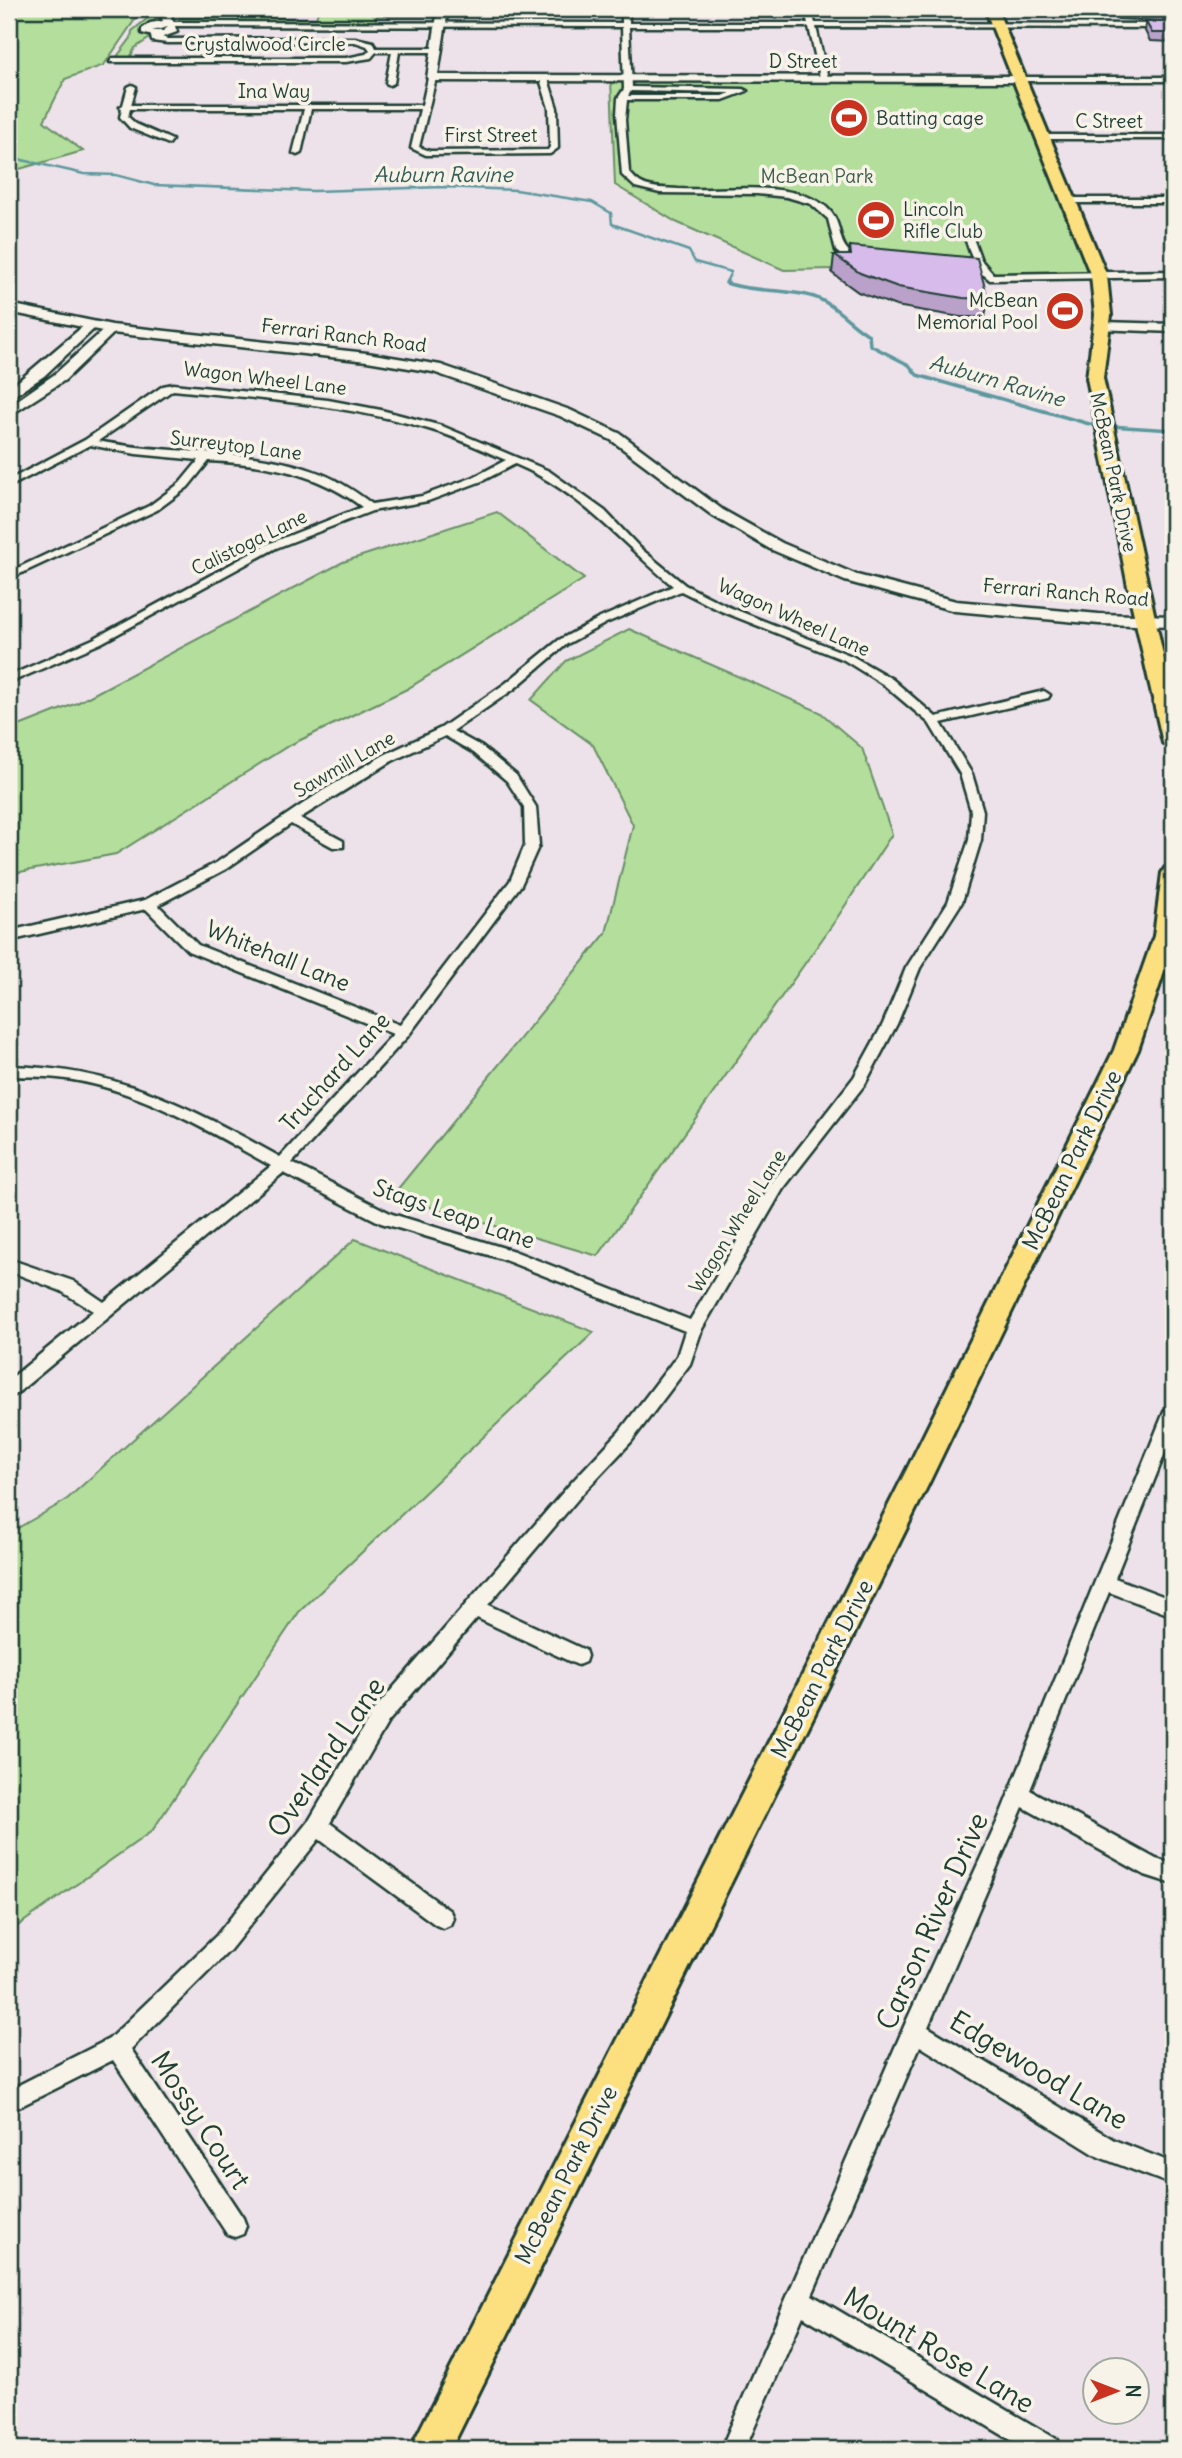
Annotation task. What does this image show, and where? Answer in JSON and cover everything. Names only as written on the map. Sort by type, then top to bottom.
[{"type":"main road","name":"McBean Park Drive","points":[[991,9],[1022,79],[1099,275],[1102,326],[1095,378],[1098,400],[1173,743]]},
{"type":"main road","name":"Ferrari Ranch Road","points":[[9,308],[91,326],[367,357],[436,368],[565,413],[616,438],[696,498],[776,546],[862,582],[955,606],[970,616],[1023,625],[1146,627],[1173,621]]},
{"type":"main road","name":"Ferrari Ranch Road","points":[[1146,627],[1173,634]]},
{"type":"main road","name":"McBean Park Drive","points":[[430,2449],[905,1502],[1126,1050],[1165,936],[1173,873]]},
{"type":"street","name":"First Street","points":[[443,9],[432,78],[415,148],[419,152],[550,152],[554,148],[553,108],[544,79]]},
{"type":"street","points":[[625,9],[628,84],[622,98],[625,173],[634,182],[676,191],[762,191],[794,195],[820,205],[833,219],[839,249],[853,260],[873,263]]},
{"type":"street","points":[[808,9],[824,79]]},
{"type":"street","points":[[164,11],[164,31],[202,27],[1173,26]]},
{"type":"street","name":"Crystalwood Circle","points":[[154,60],[145,55],[147,49],[164,31],[355,40],[370,44],[374,50]]},
{"type":"street","name":"Crystalwood Circle","points":[[113,60],[346,60],[364,57],[374,50],[437,50]]},
{"type":"street","points":[[390,83],[396,50]]},
{"type":"street","name":"D Street","points":[[432,78],[544,79],[628,84],[750,78],[1173,79]]},
{"type":"street","points":[[628,84],[753,90],[750,78]]},
{"type":"street","points":[[132,87],[124,107],[124,117],[133,126],[169,142]]},
{"type":"street","points":[[622,98],[723,98],[743,90]]},
{"type":"street","name":"Ina Way","points":[[124,107],[424,107]]},
{"type":"street","points":[[297,153],[308,107]]},
{"type":"street","name":"C Street","points":[[1045,137],[1173,137]]},
{"type":"street","points":[[1070,201],[1173,201]]},
{"type":"street","points":[[969,238],[977,261],[989,275]]},
{"type":"street","points":[[947,265],[989,275],[1173,274]]},
{"type":"street","points":[[977,280],[989,275]]},
{"type":"street","points":[[9,395],[39,373],[91,326]]},
{"type":"street","points":[[1102,326],[1173,328]]},
{"type":"street","points":[[9,412],[60,377],[111,328]]},
{"type":"street","name":"Wagon Wheel Lane","points":[[9,484],[89,442],[166,388],[182,386],[328,403],[381,413],[438,428],[545,473],[573,492],[681,587],[725,609],[848,658],[888,682],[934,721],[966,774],[977,811],[967,871],[954,902],[913,968],[891,1024],[860,1080],[778,1185],[694,1328]]},
{"type":"street","name":"Surreytop Lane","points":[[89,442],[136,451],[293,467],[319,474],[350,491],[370,508]]},
{"type":"street","points":[[9,576],[153,508],[184,485],[206,458]]},
{"type":"street","name":"Calistoga Lane","points":[[9,680],[97,641],[272,547],[370,508],[424,499],[478,479],[515,460]]},
{"type":"street","name":"Sawmill Lane","points":[[9,936],[149,904],[221,866],[290,818],[388,758],[445,731],[510,686],[563,642],[602,621],[681,587]]},
{"type":"street","points":[[934,721],[1044,695]]},
{"type":"street","name":"Truchard Lane","points":[[9,1390],[282,1165],[403,1032],[516,882],[533,845],[530,807],[512,778],[478,750],[445,731]]},
{"type":"street","points":[[290,818],[338,844]]},
{"type":"street","name":"Whitehall Lane","points":[[149,904],[193,948],[403,1032]]},
{"type":"street","name":"Stags Leap Lane","points":[[9,1071],[40,1070],[92,1077],[154,1099],[376,1214],[483,1246],[694,1328]]},
{"type":"street","points":[[9,1265],[67,1286],[106,1311]]},
{"type":"street","name":"Overland Lane","points":[[9,2101],[117,2047],[223,1943],[317,1826],[381,1716],[625,1437],[684,1359],[694,1328]]},
{"type":"street","name":"Carson River Drive","points":[[733,2449],[1018,1794],[1173,1412]]},
{"type":"street","points":[[1105,1582],[1173,1608]]},
{"type":"street","points":[[474,1607],[578,1656]]},
{"type":"street","points":[[1018,1794],[1152,1868],[1173,1874]]},
{"type":"street","points":[[317,1826],[443,1918]]},
{"type":"street","name":"Edgewood Lane","points":[[914,2030],[1107,2149],[1173,2174]]},
{"type":"street","name":"Mossy Court","points":[[117,2047],[235,2226]]},
{"type":"street","name":"Mount Rose Lane","points":[[799,2301],[1049,2449]]},
{"type":"shaded area","points":[[165,9],[319,9],[317,18],[165,18]]},
{"type":"green space","points":[[9,9],[134,9],[138,15],[104,65],[65,79],[44,121],[83,151],[9,172]]},
{"type":"green space","points":[[146,9],[161,9],[161,18],[146,26],[143,32],[153,36],[135,48],[130,58],[116,58],[131,38],[132,31],[148,18]]},
{"type":"green space","points":[[319,9],[440,9],[439,16],[377,16],[374,26],[177,27],[180,18],[316,18]]},
{"type":"green space","name":"McBean Park","points":[[611,79],[1017,80],[1093,276],[987,277],[936,267],[784,270],[676,222],[615,185]]},
{"type":"green space","points":[[497,512],[584,579],[407,689],[288,746],[116,854],[9,874],[9,730],[77,703],[343,562]]},
{"type":"green space","points":[[629,629],[820,712],[862,748],[892,834],[835,921],[598,1256],[392,1196],[606,933],[633,825],[593,745],[531,700],[566,661]]},
{"type":"green space","points":[[355,1239],[594,1332],[299,1612],[152,1831],[9,1932],[9,1533],[65,1501]]},
{"type":"building","points":[[1120,9],[1163,9],[1165,11]]},
{"type":"building","points":[[1146,22],[1170,22],[1173,33],[1152,33]]},
{"type":"building","points":[[850,246],[977,258],[988,299],[963,298],[898,287],[860,273],[834,255],[851,255]]},
{"type":"waterway","name":"Auburn Ravine","points":[[9,157],[84,174],[116,175],[154,185],[314,191],[444,187],[516,190],[592,202],[611,213],[612,224],[689,251],[695,262],[731,272],[726,282]]},
{"type":"waterway","name":"Auburn Ravine","points":[[727,281],[726,283],[737,286],[793,292],[822,300],[869,335],[870,345],[909,365],[917,375],[1093,425],[1173,430]]},
{"type":"place","name":"Batting cage","points":[[849,118]]},
{"type":"place","name":"Lincoln Rifle Club","points":[[876,220]]},
{"type":"place","name":"McBean Memorial Pool","points":[[1065,311]]}]
